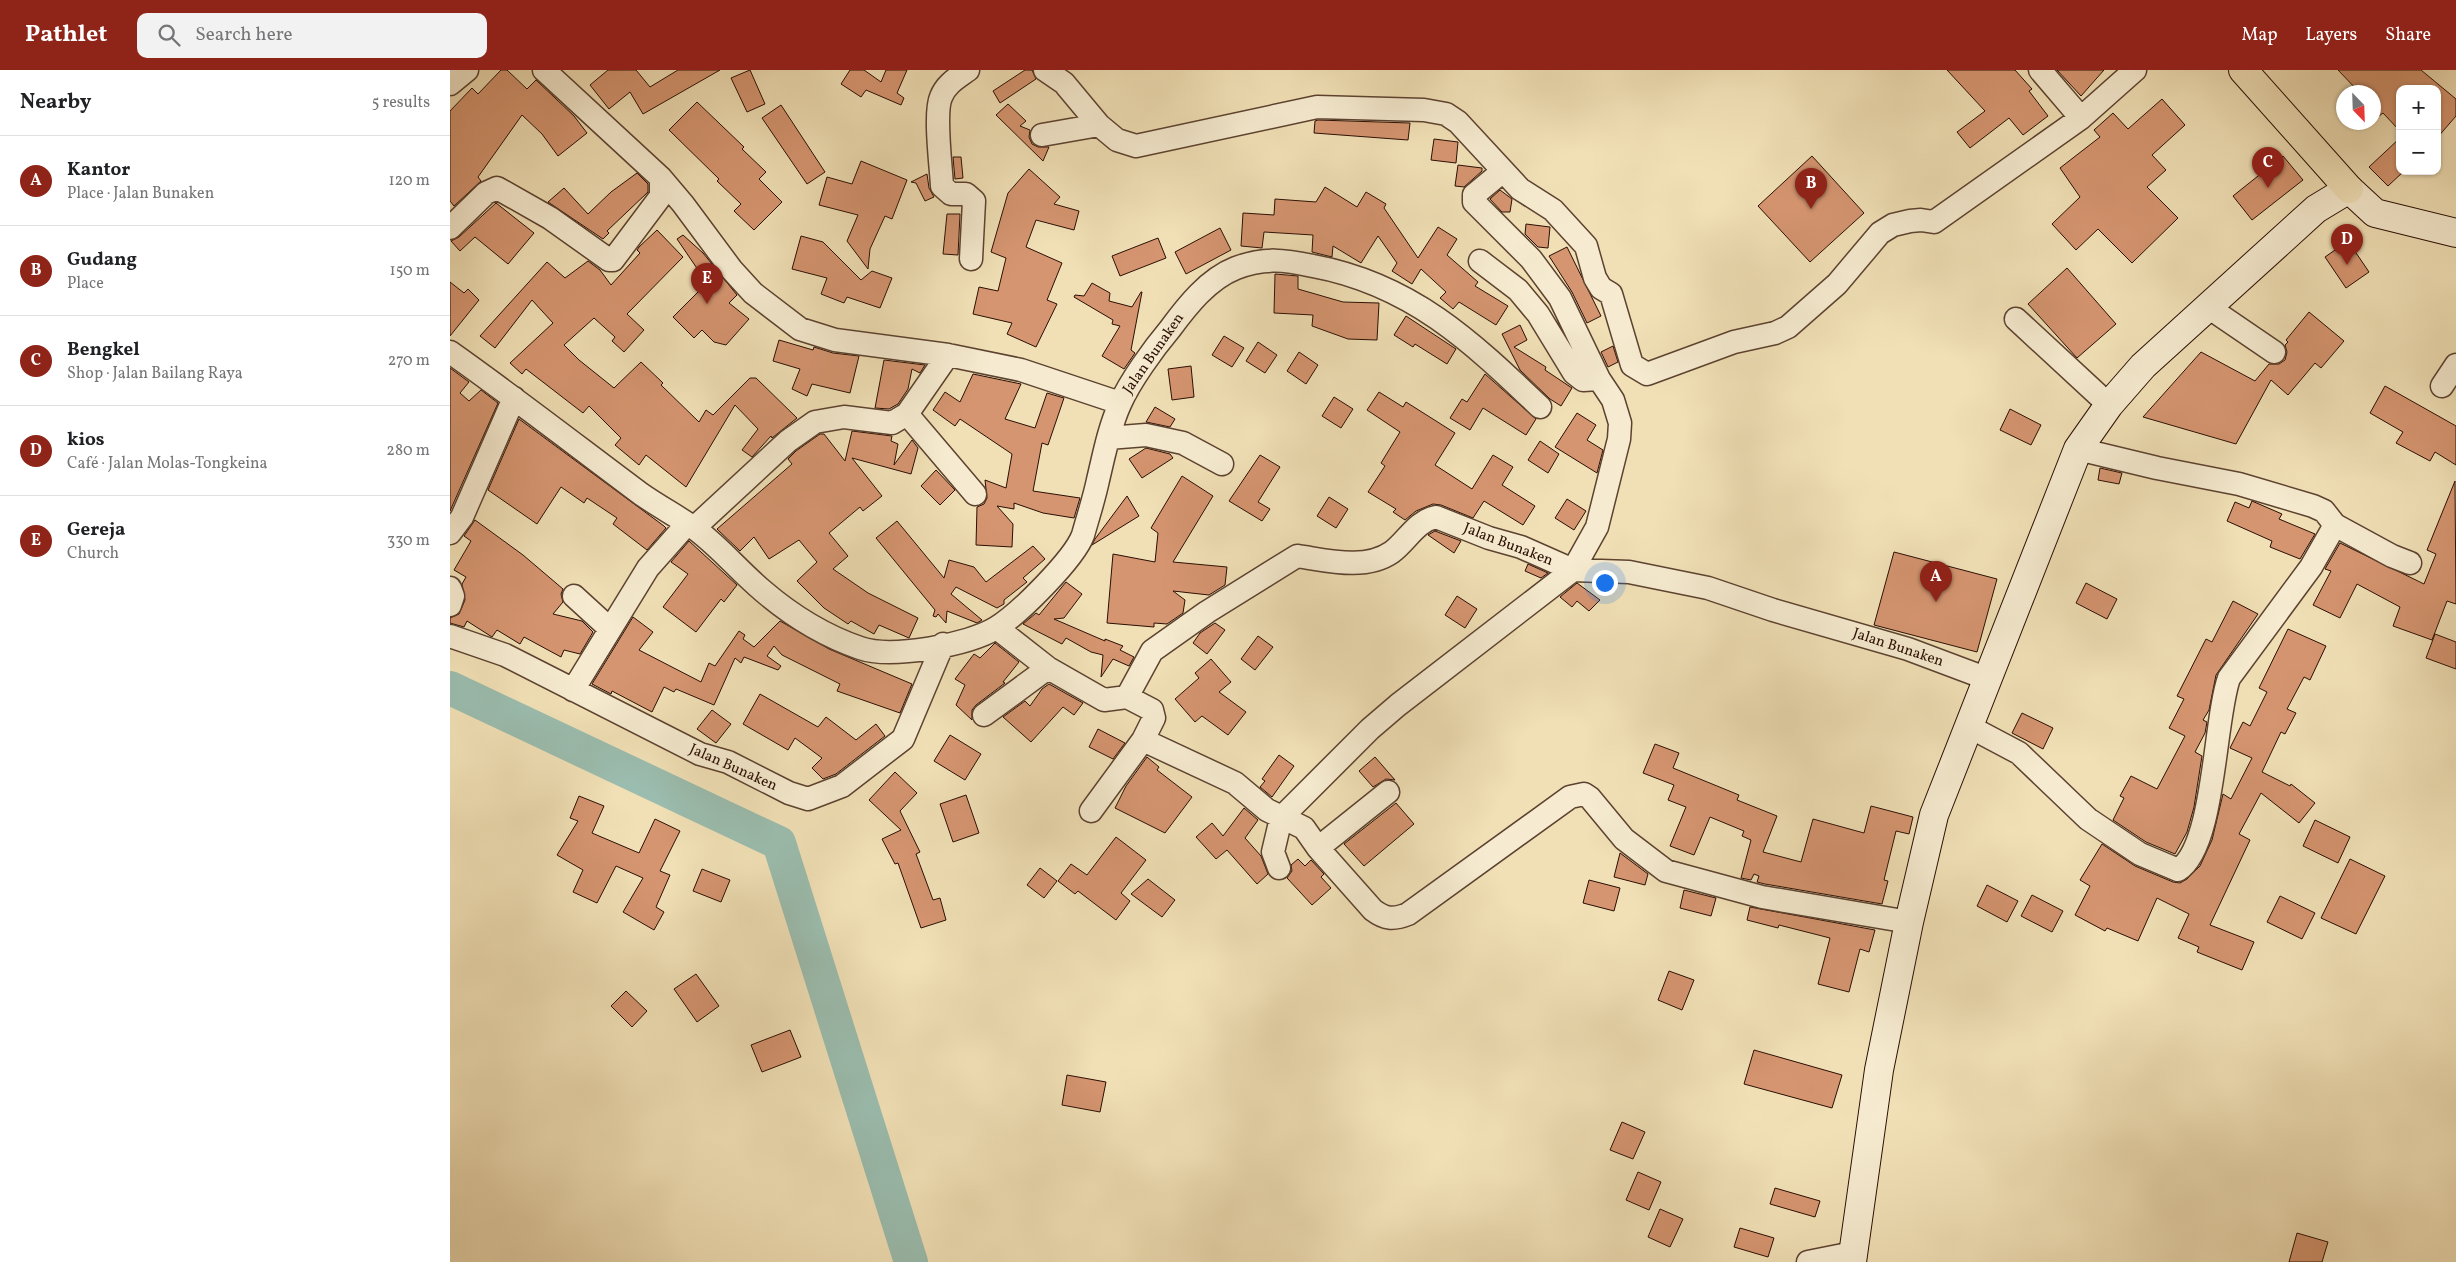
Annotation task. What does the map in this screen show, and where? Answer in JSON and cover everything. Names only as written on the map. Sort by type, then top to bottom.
[{"type":"highway","points":[[2243,70],[2330,170],[2349,189]]},
{"type":"main road","points":[[2316,209],[2330,170]]},
{"type":"main road","points":[[1852,1257],[1879,1070],[1909,922],[1934,815],[2078,449],[2109,405],[2143,366],[2316,209],[2349,189],[2375,213],[2456,233]]},
{"type":"street","points":[[450,84],[467,70]]},
{"type":"street","points":[[544,70],[661,178],[683,204],[732,270],[770,308],[800,329],[835,340],[948,355],[1021,370],[1120,403]]},
{"type":"street","points":[[968,70],[950,82],[940,98],[939,120],[942,186],[951,194],[966,194],[974,201],[971,259]]},
{"type":"street","points":[[1045,70],[1064,83],[1100,125],[1118,140],[1136,146],[1317,107],[1424,110],[1446,114],[1458,122],[1520,189],[1552,210],[1586,246],[1595,278],[1601,288],[1611,294],[1632,365],[1647,374],[1734,342],[1775,333],[1788,327],[1837,284],[1880,234],[1893,225],[1910,221],[1934,222],[2081,118],[2135,70]]},
{"type":"street","points":[[2040,70],[2081,118]]},
{"type":"street","points":[[1042,135],[1100,125]]},
{"type":"street","points":[[1503,171],[1474,194],[1474,202],[1530,259],[1560,298],[1599,379],[1613,400],[1620,422],[1619,439],[1610,482],[1597,527],[1573,570]]},
{"type":"street","points":[[450,228],[486,193],[497,188],[563,227],[609,260],[609,269],[661,196],[661,178]]},
{"type":"street","name":"Jalan Bunaken","points":[[450,352],[644,495],[690,526],[778,604],[832,637],[862,649],[894,653],[910,653],[976,636],[997,628],[1068,561],[1078,548],[1098,483],[1108,438],[1120,403],[1159,341],[1202,292],[1234,268],[1262,259],[1289,261],[1355,275],[1397,294],[1436,316],[1470,341],[1540,407]]},
{"type":"street","points":[[1480,261],[1518,290],[1538,314],[1574,373],[1582,380],[1599,379]]},
{"type":"street","points":[[2208,307],[2274,352]]},
{"type":"street","points":[[2016,319],[2109,405]]},
{"type":"street","points":[[573,690],[609,628],[648,568],[690,526],[788,441],[815,422],[844,417],[892,423],[907,414],[948,355]]},
{"type":"street","points":[[2442,386],[2456,365]]},
{"type":"street","points":[[450,533],[462,517],[514,398]]},
{"type":"street","points":[[907,414],[975,494]]},
{"type":"street","points":[[1108,438],[1146,435],[1184,443],[1222,464]]},
{"type":"street","points":[[2078,449],[2157,468],[2239,484],[2313,506],[2324,510],[2335,525],[2392,556],[2410,563]]},
{"type":"street","name":"Jalan Bunaken","points":[[1127,697],[1152,651],[1207,612],[1297,556],[1347,563],[1373,560],[1391,553],[1427,519],[1436,517],[1489,538],[1521,547],[1573,570],[1629,572],[1708,588],[1773,610],[1908,649],[1988,679]]},
{"type":"street","points":[[1968,726],[2019,753],[2088,819],[2140,854],[2178,870],[2186,865],[2199,837],[2213,780],[2224,694],[2229,678],[2311,567],[2335,525]]},
{"type":"street","name":"Jalan Bunaken","points":[[1281,818],[1370,728],[1573,570]]},
{"type":"street","points":[[450,588],[453,596],[450,605]]},
{"type":"street","points":[[574,596],[609,628]]},
{"type":"street","points":[[997,628],[1048,668],[1104,700],[1127,697],[1152,710],[1154,715],[1152,724],[1143,740],[1091,811]]},
{"type":"street","name":"Jalan Bunaken","points":[[450,636],[504,655],[700,754],[728,762],[789,793],[808,799],[842,786],[903,739],[944,644]]},
{"type":"street","points":[[984,715],[1048,668]]},
{"type":"street","points":[[1143,740],[1235,782],[1267,810],[1304,828],[1318,848],[1372,910],[1383,917],[1395,919],[1408,914],[1570,797],[1584,794],[1590,798],[1624,839],[1666,871],[1762,897],[1909,922]]},
{"type":"street","points":[[1318,848],[1388,792]]},
{"type":"street","points":[[1279,868],[1273,852],[1281,818]]},
{"type":"street","points":[[1808,1262],[1852,1257]]},
{"type":"building","points":[[501,70],[507,70],[527,89],[536,80],[574,116],[587,133],[558,156],[542,134],[522,115],[478,177],[481,181],[454,206],[450,201],[450,111],[472,88],[478,94]]},
{"type":"building","points":[[608,70],[636,70],[650,87],[678,70],[720,70],[643,114],[630,92],[609,109],[590,85]]},
{"type":"building","points":[[750,70],[765,104],[747,112],[731,78]]},
{"type":"building","points":[[850,70],[864,70],[881,82],[886,70],[907,70],[897,93],[904,98],[901,105],[866,90],[861,97],[841,84]]},
{"type":"building","points":[[1025,70],[1032,70],[1036,79],[1000,103],[993,91]]},
{"type":"building","points":[[1947,70],[2015,70],[2032,89],[2029,91],[2048,116],[2023,135],[2009,118],[1970,148],[1957,132],[1985,111]]},
{"type":"building","points":[[2057,70],[2104,70],[2081,96]]},
{"type":"building","points":[[2338,70],[2421,70],[2439,85],[2396,85],[2396,127],[2383,113],[2381,115],[2381,85],[2352,85]]},
{"type":"building","points":[[2441,87],[2456,99],[2456,116],[2441,133]]},
{"type":"building","points":[[2162,99],[2185,125],[2152,155],[2166,170],[2147,187],[2178,218],[2132,263],[2098,229],[2076,250],[2052,224],[2080,197],[2060,168],[2100,137],[2094,130],[2113,113],[2128,129]]},
{"type":"building","points":[[697,102],[744,147],[742,149],[766,172],[759,179],[782,202],[754,230],[734,211],[741,204],[717,181],[719,179],[669,130]]},
{"type":"building","points":[[1008,104],[1026,121],[1020,126],[1030,130],[1029,137],[1032,144],[1038,147],[1049,147],[1043,161],[996,115]]},
{"type":"building","points":[[781,105],[825,172],[807,184],[762,118]]},
{"type":"building","points":[[1315,121],[1410,123],[1408,140],[1314,133]]},
{"type":"building","points":[[1434,139],[1458,142],[1456,163],[1431,160]]},
{"type":"building","points":[[2396,142],[2396,175],[2400,175],[2388,186],[2369,167]]},
{"type":"building","points":[[1812,156],[1864,213],[1810,262],[1758,206]]},
{"type":"building","points":[[2283,156],[2303,180],[2252,220],[2233,196]]},
{"type":"building","points":[[953,157],[961,157],[963,178],[955,179]]},
{"type":"building","points":[[861,161],[907,180],[892,219],[885,216],[870,249],[868,269],[847,241],[858,215],[819,205],[827,177],[852,184]]},
{"type":"building","points":[[1458,165],[1482,168],[1482,171],[1464,187],[1455,186]]},
{"type":"building","points":[[1029,169],[1060,197],[1054,204],[1079,211],[1074,230],[1036,220],[1026,247],[1062,263],[1047,300],[1057,304],[1036,347],[1007,334],[1012,323],[973,314],[979,287],[998,291],[1006,258],[991,252],[1008,193]]},
{"type":"building","points":[[637,173],[648,184],[648,192],[607,231],[609,233],[603,239],[548,202],[564,188],[588,214],[611,192]]},
{"type":"building","points":[[927,174],[929,188],[934,197],[925,201],[916,183],[911,182]]},
{"type":"building","points":[[1325,187],[1357,207],[1366,192],[1386,204],[1384,208],[1418,258],[1438,227],[1457,239],[1447,255],[1478,282],[1475,286],[1508,306],[1496,325],[1459,302],[1453,309],[1440,298],[1446,292],[1421,269],[1412,284],[1392,271],[1397,263],[1378,236],[1361,263],[1333,246],[1332,257],[1312,252],[1313,235],[1264,232],[1262,248],[1241,246],[1243,213],[1274,215],[1275,199],[1316,202]]},
{"type":"building","points":[[1500,190],[1512,199],[1510,212],[1502,212],[1490,199]]},
{"type":"building","points":[[496,203],[534,233],[508,264],[475,237],[460,251],[451,241],[459,237]]},
{"type":"building","points":[[947,214],[960,214],[958,255],[943,254]]},
{"type":"building","points":[[1526,224],[1550,227],[1548,248],[1538,247],[1525,234]]},
{"type":"building","points":[[1220,228],[1231,250],[1186,274],[1175,252]]},
{"type":"building","points":[[657,230],[683,257],[627,314],[644,330],[624,352],[612,341],[615,337],[594,318],[564,345],[579,360],[614,388],[641,362],[663,383],[661,385],[699,422],[706,410],[713,415],[750,378],[756,378],[797,418],[772,438],[771,436],[752,457],[742,450],[758,429],[735,405],[686,487],[646,455],[639,465],[615,445],[621,438],[589,406],[583,413],[526,369],[522,374],[510,363],[553,323],[532,300],[495,348],[480,336],[547,262],[565,278],[588,261],[600,270],[611,285],[640,253],[637,250],[639,247]]},
{"type":"building","points":[[683,235],[703,253],[737,295],[729,303],[749,319],[726,345],[714,342],[702,330],[694,338],[673,317],[707,283],[677,239]]},
{"type":"building","points":[[801,236],[823,242],[861,280],[872,271],[892,278],[880,308],[847,297],[844,303],[821,294],[827,278],[792,269]]},
{"type":"building","points":[[1158,238],[1166,258],[1120,276],[1112,256]]},
{"type":"building","points":[[2348,241],[2369,272],[2346,288],[2325,257]]},
{"type":"building","points":[[1567,247],[1601,316],[1587,323],[1572,292],[1549,256]]},
{"type":"building","points":[[2067,268],[2116,324],[2077,358],[2028,304]]},
{"type":"building","points":[[1275,274],[1298,276],[1298,289],[1343,302],[1379,303],[1377,340],[1348,339],[1312,326],[1313,315],[1274,313]]},
{"type":"building","points":[[450,282],[464,293],[468,289],[479,300],[450,336]]},
{"type":"building","points":[[1092,283],[1110,293],[1109,301],[1132,307],[1142,292],[1131,350],[1135,353],[1124,369],[1102,356],[1120,326],[1112,324],[1113,320],[1074,297],[1075,295],[1084,296]]},
{"type":"building","points":[[2309,312],[2344,341],[2321,368],[2315,363],[2288,395],[2271,380],[2236,444],[2143,417],[2201,352],[2255,381],[2269,364],[2279,364],[2285,360],[2287,352],[2285,345],[2288,342],[2286,340]]},
{"type":"building","points":[[1406,316],[1456,349],[1447,364],[1415,344],[1413,347],[1394,335]]},
{"type":"building","points":[[1520,325],[1527,340],[1514,347],[1546,367],[1545,370],[1572,388],[1561,406],[1550,399],[1520,370],[1502,334]]},
{"type":"building","points":[[1224,336],[1244,348],[1232,367],[1212,355]]},
{"type":"building","points":[[779,340],[813,350],[814,347],[833,353],[859,356],[850,393],[812,384],[807,396],[792,389],[800,369],[773,361]]},
{"type":"building","points":[[1258,342],[1277,355],[1265,373],[1246,361]]},
{"type":"building","points":[[1613,346],[1618,362],[1608,367],[1601,352]]},
{"type":"building","points":[[1299,352],[1318,365],[1306,384],[1287,371]]},
{"type":"building","points":[[884,360],[925,365],[920,373],[912,369],[908,389],[898,404],[889,409],[875,408]]},
{"type":"building","points":[[1191,366],[1194,397],[1172,400],[1168,369]]},
{"type":"building","points":[[450,368],[469,382],[460,393],[469,401],[481,390],[498,403],[450,511]]},
{"type":"building","points":[[973,374],[1021,384],[1005,419],[1035,428],[1047,393],[1064,398],[1048,445],[1042,443],[1033,491],[1080,498],[1074,518],[1043,513],[1014,503],[1014,509],[997,506],[1013,524],[1012,547],[976,545],[977,507],[984,504],[987,498],[985,480],[1006,488],[1012,454],[960,419],[955,426],[933,410],[945,392],[960,402]]},
{"type":"building","points":[[1485,374],[1536,419],[1526,435],[1483,408],[1470,430],[1450,418],[1462,399],[1467,402]]},
{"type":"building","points":[[2385,386],[2456,426],[2456,465],[2435,452],[2430,461],[2396,443],[2403,432],[2370,413]]},
{"type":"building","points":[[1379,392],[1403,407],[1406,402],[1455,433],[1435,465],[1472,489],[1493,455],[1513,467],[1502,485],[1535,506],[1523,525],[1484,501],[1473,518],[1441,505],[1433,504],[1416,511],[1405,520],[1393,512],[1396,509],[1368,492],[1385,466],[1381,463],[1400,432],[1367,410]]},
{"type":"building","points":[[1334,397],[1353,409],[1341,428],[1322,416]]},
{"type":"building","points":[[1155,407],[1175,419],[1170,427],[1146,422]]},
{"type":"building","points":[[2010,409],[2041,425],[2031,445],[2000,430]]},
{"type":"building","points":[[1577,413],[1596,425],[1587,440],[1603,450],[1597,473],[1555,447]]},
{"type":"building","points":[[519,419],[666,528],[647,550],[613,524],[617,518],[587,498],[584,503],[561,487],[537,524],[488,490]]},
{"type":"building","points":[[852,431],[892,436],[891,441],[898,444],[894,465],[912,440],[918,448],[911,474],[852,458],[882,496],[863,511],[860,507],[829,533],[848,556],[833,569],[868,593],[918,618],[909,638],[879,625],[874,634],[851,621],[848,624],[824,608],[797,581],[817,562],[799,540],[769,559],[754,537],[740,551],[717,529],[792,464],[788,459],[796,451],[820,434],[824,434],[845,461]]},
{"type":"building","points":[[1540,441],[1559,454],[1548,473],[1528,460]]},
{"type":"building","points":[[1146,448],[1170,454],[1173,458],[1142,478],[1129,459]]},
{"type":"building","points":[[1260,455],[1280,467],[1258,502],[1270,509],[1262,521],[1229,501]]},
{"type":"building","points":[[2100,468],[2122,473],[2119,484],[2098,480]]},
{"type":"building","points":[[936,470],[955,490],[940,505],[921,486]]},
{"type":"building","points":[[1182,476],[1213,496],[1173,562],[1227,567],[1225,585],[1209,595],[1173,591],[1185,600],[1183,613],[1167,624],[1154,623],[1154,627],[1107,623],[1113,554],[1155,562],[1158,533],[1151,528]]},
{"type":"building","points":[[2455,481],[2456,604],[2447,601],[2432,640],[2393,626],[2400,607],[2357,584],[2340,618],[2313,605],[2331,571],[2325,569],[2340,543],[2424,584],[2436,554],[2427,550]]},
{"type":"building","points":[[1127,496],[1139,516],[1092,545],[1095,539]]},
{"type":"building","points":[[1329,497],[1348,509],[1336,528],[1317,516]]},
{"type":"building","points":[[1567,499],[1586,511],[1574,530],[1555,518]]},
{"type":"building","points":[[2252,501],[2282,514],[2279,519],[2315,534],[2300,559],[2270,547],[2272,541],[2227,521],[2235,502],[2249,508]]},
{"type":"building","points":[[475,520],[523,555],[563,589],[561,594],[563,602],[553,614],[582,621],[593,632],[580,654],[564,650],[561,657],[524,637],[520,644],[497,630],[492,637],[467,621],[464,627],[450,623],[450,618],[459,614],[465,600],[462,584],[466,577],[454,570],[471,541],[464,536]]},
{"type":"building","points":[[897,521],[944,578],[949,560],[974,567],[986,582],[1033,546],[1045,559],[1023,578],[1027,582],[1004,600],[1004,604],[997,608],[956,587],[951,594],[982,620],[977,623],[947,611],[946,623],[938,614],[936,617],[933,616],[935,610],[876,538]]},
{"type":"building","points":[[1435,531],[1461,541],[1454,553],[1428,535]]},
{"type":"building","points":[[689,541],[737,585],[724,602],[721,599],[696,632],[663,607],[688,574],[671,562]]},
{"type":"building","points":[[1894,552],[1997,579],[1977,652],[1874,625]]},
{"type":"building","points":[[1528,564],[1548,573],[1541,578],[1525,571]]},
{"type":"building","points":[[1066,582],[1082,594],[1064,618],[1054,619],[1105,641],[1105,639],[1123,646],[1120,650],[1134,657],[1129,666],[1113,659],[1101,677],[1103,655],[1091,652],[1066,638],[1062,644],[1023,624],[1036,613],[1039,615]]},
{"type":"building","points":[[1577,583],[1600,600],[1589,611],[1577,601],[1572,607],[1560,597]]},
{"type":"building","points":[[2086,583],[2117,599],[2107,619],[2076,603]]},
{"type":"building","points":[[1457,596],[1477,609],[1465,628],[1445,615]]},
{"type":"building","points":[[2233,601],[2258,614],[2216,675],[2209,710],[2203,720],[2207,722],[2205,733],[2195,752],[2202,756],[2194,807],[2187,832],[2175,854],[2146,842],[2113,820],[2124,798],[2120,796],[2131,776],[2157,789],[2185,736],[2169,728],[2184,699],[2177,696],[2206,639],[2212,642]]},
{"type":"building","points":[[633,617],[653,632],[639,650],[701,682],[709,663],[715,666],[739,631],[745,635],[743,639],[754,647],[780,621],[829,649],[912,684],[900,713],[837,691],[840,684],[782,655],[774,646],[767,656],[781,666],[778,670],[744,657],[741,663],[735,658],[714,705],[676,689],[674,692],[664,687],[652,712],[612,691],[611,694],[592,684]]},
{"type":"building","points":[[1215,623],[1225,630],[1207,654],[1193,643],[1200,633]]},
{"type":"building","points":[[2288,629],[2326,646],[2310,680],[2304,677],[2287,709],[2296,713],[2285,734],[2281,732],[2262,772],[2290,786],[2291,784],[2315,803],[2299,823],[2261,793],[2239,834],[2250,840],[2210,925],[2254,942],[2242,970],[2197,952],[2199,947],[2178,938],[2189,914],[2157,898],[2138,941],[2107,928],[2105,931],[2075,915],[2090,886],[2080,880],[2102,844],[2135,866],[2173,882],[2180,883],[2187,879],[2200,866],[2212,840],[2223,794],[2231,799],[2252,758],[2230,748],[2243,722],[2250,726],[2267,692],[2259,688]]},
{"type":"building","points":[[2435,634],[2456,642],[2456,669],[2426,658]]},
{"type":"building","points":[[1258,636],[1273,647],[1255,670],[1241,659]]},
{"type":"building","points":[[995,643],[1019,662],[1003,682],[1005,683],[976,705],[972,710],[972,720],[956,705],[965,685],[955,679],[974,654],[980,658]]},
{"type":"building","points":[[1211,659],[1231,682],[1219,692],[1246,712],[1228,735],[1202,716],[1195,722],[1175,699],[1199,678],[1195,673]]},
{"type":"building","points":[[1049,684],[1083,703],[1074,715],[1063,707],[1031,742],[1003,717],[1025,701],[1030,706],[1042,689]]},
{"type":"building","points":[[760,694],[818,727],[826,717],[856,740],[876,724],[885,736],[836,774],[823,779],[812,768],[822,758],[795,738],[788,750],[743,724]]},
{"type":"building","points":[[712,710],[731,724],[716,743],[697,729]]},
{"type":"building","points":[[2022,713],[2053,728],[2043,749],[2012,733]]},
{"type":"building","points":[[1098,729],[1125,743],[1113,759],[1089,747]]},
{"type":"building","points":[[950,735],[981,754],[965,780],[934,761]]},
{"type":"building","points":[[1655,744],[1679,753],[1673,768],[1739,795],[1737,800],[1777,816],[1763,852],[1801,862],[1813,819],[1864,833],[1871,806],[1913,817],[1909,834],[1896,831],[1884,880],[1888,881],[1882,904],[1765,884],[1757,882],[1759,876],[1754,874],[1751,880],[1741,878],[1751,840],[1742,836],[1744,831],[1710,817],[1694,855],[1670,846],[1686,807],[1668,800],[1674,785],[1643,773]]},
{"type":"building","points":[[1279,755],[1294,766],[1272,797],[1260,787],[1265,781],[1262,779]]},
{"type":"building","points":[[1147,757],[1159,767],[1157,770],[1192,797],[1165,833],[1115,808],[1126,786]]},
{"type":"building","points":[[1375,757],[1395,780],[1386,779],[1373,787],[1359,771]]},
{"type":"building","points":[[895,772],[917,793],[900,811],[920,852],[916,854],[933,900],[940,898],[946,920],[921,928],[898,863],[895,864],[882,839],[901,830],[869,800]]},
{"type":"building","points":[[966,795],[979,833],[953,842],[940,804]]},
{"type":"building","points":[[579,796],[604,806],[592,833],[639,853],[655,819],[680,831],[660,871],[670,875],[656,907],[664,912],[654,930],[623,912],[643,878],[616,866],[597,903],[573,892],[583,870],[557,855],[578,821],[570,818]]},
{"type":"building","points":[[1396,803],[1414,824],[1364,866],[1344,844]]},
{"type":"building","points":[[1244,808],[1258,820],[1245,838],[1261,856],[1268,874],[1257,884],[1227,850],[1216,859],[1196,837],[1212,823],[1223,836]]},
{"type":"building","points":[[2315,820],[2350,837],[2338,863],[2303,846]]},
{"type":"building","points":[[1116,837],[1146,860],[1121,893],[1130,901],[1116,920],[1078,891],[1075,894],[1058,881],[1071,864],[1087,875]]},
{"type":"building","points":[[1620,853],[1648,874],[1645,885],[1614,877]]},
{"type":"building","points":[[1298,859],[1305,866],[1311,860],[1324,874],[1321,877],[1331,888],[1312,905],[1287,878],[1292,871],[1291,865]]},
{"type":"building","points":[[2350,859],[2385,876],[2356,934],[2321,918]]},
{"type":"building","points":[[1040,868],[1057,881],[1044,898],[1027,885]]},
{"type":"building","points":[[702,869],[730,880],[721,902],[693,891]]},
{"type":"building","points":[[1148,879],[1175,900],[1162,917],[1131,894]]},
{"type":"building","points":[[1589,880],[1620,888],[1614,911],[1583,903]]},
{"type":"building","points":[[1987,885],[2018,901],[2007,922],[1977,906]]},
{"type":"building","points":[[1684,890],[1716,898],[1711,916],[1680,908]]},
{"type":"building","points":[[2032,895],[2063,911],[2052,932],[2021,916]]},
{"type":"building","points":[[2280,896],[2315,913],[2302,939],[2267,922]]},
{"type":"building","points":[[1750,907],[1875,930],[1869,952],[1860,949],[1849,992],[1818,984],[1830,938],[1779,925],[1778,928],[1747,920]]},
{"type":"building","points":[[1669,971],[1694,980],[1682,1010],[1658,1000]]},
{"type":"building","points":[[696,974],[719,1006],[697,1022],[674,989]]},
{"type":"building","points":[[626,991],[647,1011],[632,1027],[611,1006]]},
{"type":"building","points":[[790,1030],[801,1057],[762,1072],[751,1045]]},
{"type":"building","points":[[1754,1050],[1842,1075],[1832,1108],[1744,1084]]},
{"type":"building","points":[[1067,1075],[1106,1082],[1100,1112],[1062,1105]]},
{"type":"building","points":[[1622,1122],[1645,1132],[1633,1159],[1610,1150]]},
{"type":"building","points":[[1638,1172],[1661,1182],[1649,1210],[1626,1200]]},
{"type":"building","points":[[1775,1188],[1820,1201],[1815,1217],[1770,1204]]},
{"type":"building","points":[[1660,1209],[1683,1219],[1670,1247],[1648,1237]]},
{"type":"building","points":[[1740,1228],[1774,1238],[1768,1257],[1734,1247]]},
{"type":"building","points":[[2297,1233],[2328,1242],[2322,1262],[2289,1262]]},
{"type":"waterway","points":[[450,688],[779,843],[911,1262]]},
{"type":"place","name":"Bengkel","points":[[2268,188]]},
{"type":"place","name":"Gudang","points":[[1811,209]]},
{"type":"place","name":"kios","points":[[2347,265]]},
{"type":"place","name":"Gereja","points":[[707,304]]},
{"type":"place","name":"Kantor","points":[[1936,602]]}]
